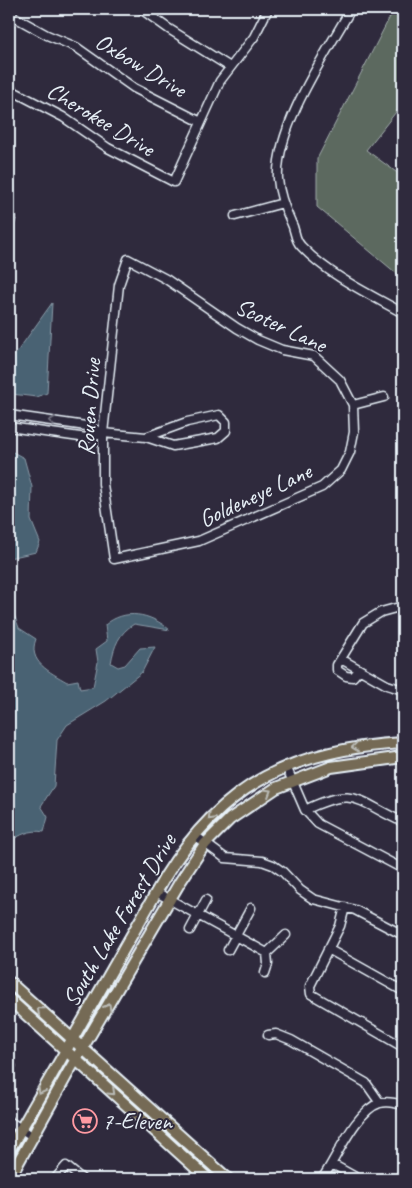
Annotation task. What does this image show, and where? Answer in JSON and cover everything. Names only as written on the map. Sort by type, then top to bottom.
[{"type":"main road","name":"South Lake Forest Drive","points":[[9,1150],[65,1048],[156,892],[194,835],[240,792],[286,766],[338,750],[403,743]]},
{"type":"main road","name":"South Lake Forest Drive","points":[[9,1179],[32,1136],[170,900],[205,844],[226,823],[246,807],[292,780],[339,765],[403,757]]},
{"type":"main road","points":[[9,982],[228,1179]]},
{"type":"main road","points":[[9,999],[208,1179]]},
{"type":"main road","points":[[178,1152],[188,1143]]},
{"type":"street","points":[[141,9],[230,67]]},
{"type":"street","points":[[200,122],[220,81],[254,38],[268,9]]},
{"type":"street","points":[[351,9],[308,85],[291,120],[279,165],[278,180],[283,202],[294,228],[295,238],[306,251],[351,283],[403,313]]},
{"type":"street","name":"Oxbow Drive","points":[[9,14],[47,36],[76,47],[134,88],[200,122]]},
{"type":"street","name":"Cherokee Drive","points":[[9,89],[63,117],[108,148],[174,182],[200,122]]},
{"type":"street","points":[[235,216],[283,202]]},
{"type":"street","name":"Scoter Lane","points":[[128,260],[166,279],[237,328],[258,340],[282,350],[314,356],[340,380],[353,405]]},
{"type":"street","name":"Rouen Drive","points":[[114,559],[103,484],[103,433],[119,285],[128,260]]},
{"type":"street","points":[[353,405],[384,397]]},
{"type":"street","name":"Goldeneye Lane","points":[[114,559],[199,541],[322,487],[340,470],[350,452],[354,432],[353,405]]},
{"type":"street","points":[[9,415],[86,426],[103,433],[146,438],[173,446],[218,438],[226,431],[226,422],[218,415],[187,422],[146,438]]},
{"type":"street","points":[[9,427],[87,438],[103,433]]},
{"type":"street","points":[[359,670],[353,677],[340,674],[336,670],[340,659],[363,623],[381,612],[403,606]]},
{"type":"street","points":[[340,659],[387,685],[403,690]]},
{"type":"street","points":[[286,766],[305,810],[324,828],[403,869]]},
{"type":"street","points":[[305,810],[334,797],[349,797],[368,803],[403,822]]},
{"type":"street","points":[[194,835],[225,858],[262,861],[273,865],[313,899],[345,907],[368,916],[403,935]]},
{"type":"street","points":[[156,892],[267,953]]},
{"type":"street","points":[[190,930],[206,900]]},
{"type":"street","points":[[345,907],[340,926],[310,986],[310,990],[314,997],[403,1047]]},
{"type":"street","points":[[228,950],[251,908]]},
{"type":"street","points":[[267,953],[286,935]]},
{"type":"street","points":[[328,949],[403,991]]},
{"type":"street","points":[[265,973],[268,964],[267,953]]},
{"type":"street","points":[[268,1035],[276,1034],[291,1040],[366,1083],[380,1103]]},
{"type":"street","points":[[9,1059],[9,1070]]},
{"type":"street","points":[[322,1179],[364,1114],[380,1103],[391,1102],[403,1105]]},
{"type":"street","points":[[9,1121],[32,1136]]},
{"type":"street","points":[[332,1164],[359,1179]]},
{"type":"street","points":[[55,1179],[66,1166],[82,1179]]},
{"type":"green space","points":[[394,9],[403,9],[403,103],[366,150],[403,177],[403,276],[396,273],[317,207],[317,159]]},
{"type":"water","points":[[52,303],[47,393],[37,397],[11,394],[9,393],[9,363]]},
{"type":"water","points":[[9,450],[24,458],[32,487],[31,520],[40,542],[36,552],[9,558]]},
{"type":"water","points":[[9,601],[19,628],[36,639],[34,647],[37,660],[47,670],[67,682],[78,680],[80,689],[93,687],[98,662],[96,649],[107,641],[105,625],[121,616],[138,615],[146,616],[170,630],[134,624],[121,636],[111,663],[118,667],[125,665],[140,648],[155,647],[142,672],[106,701],[67,725],[57,740],[54,786],[41,806],[48,817],[44,832],[30,832],[9,842]]},
{"type":"place","name":"7-Eleven","points":[[85,1121]]}]
